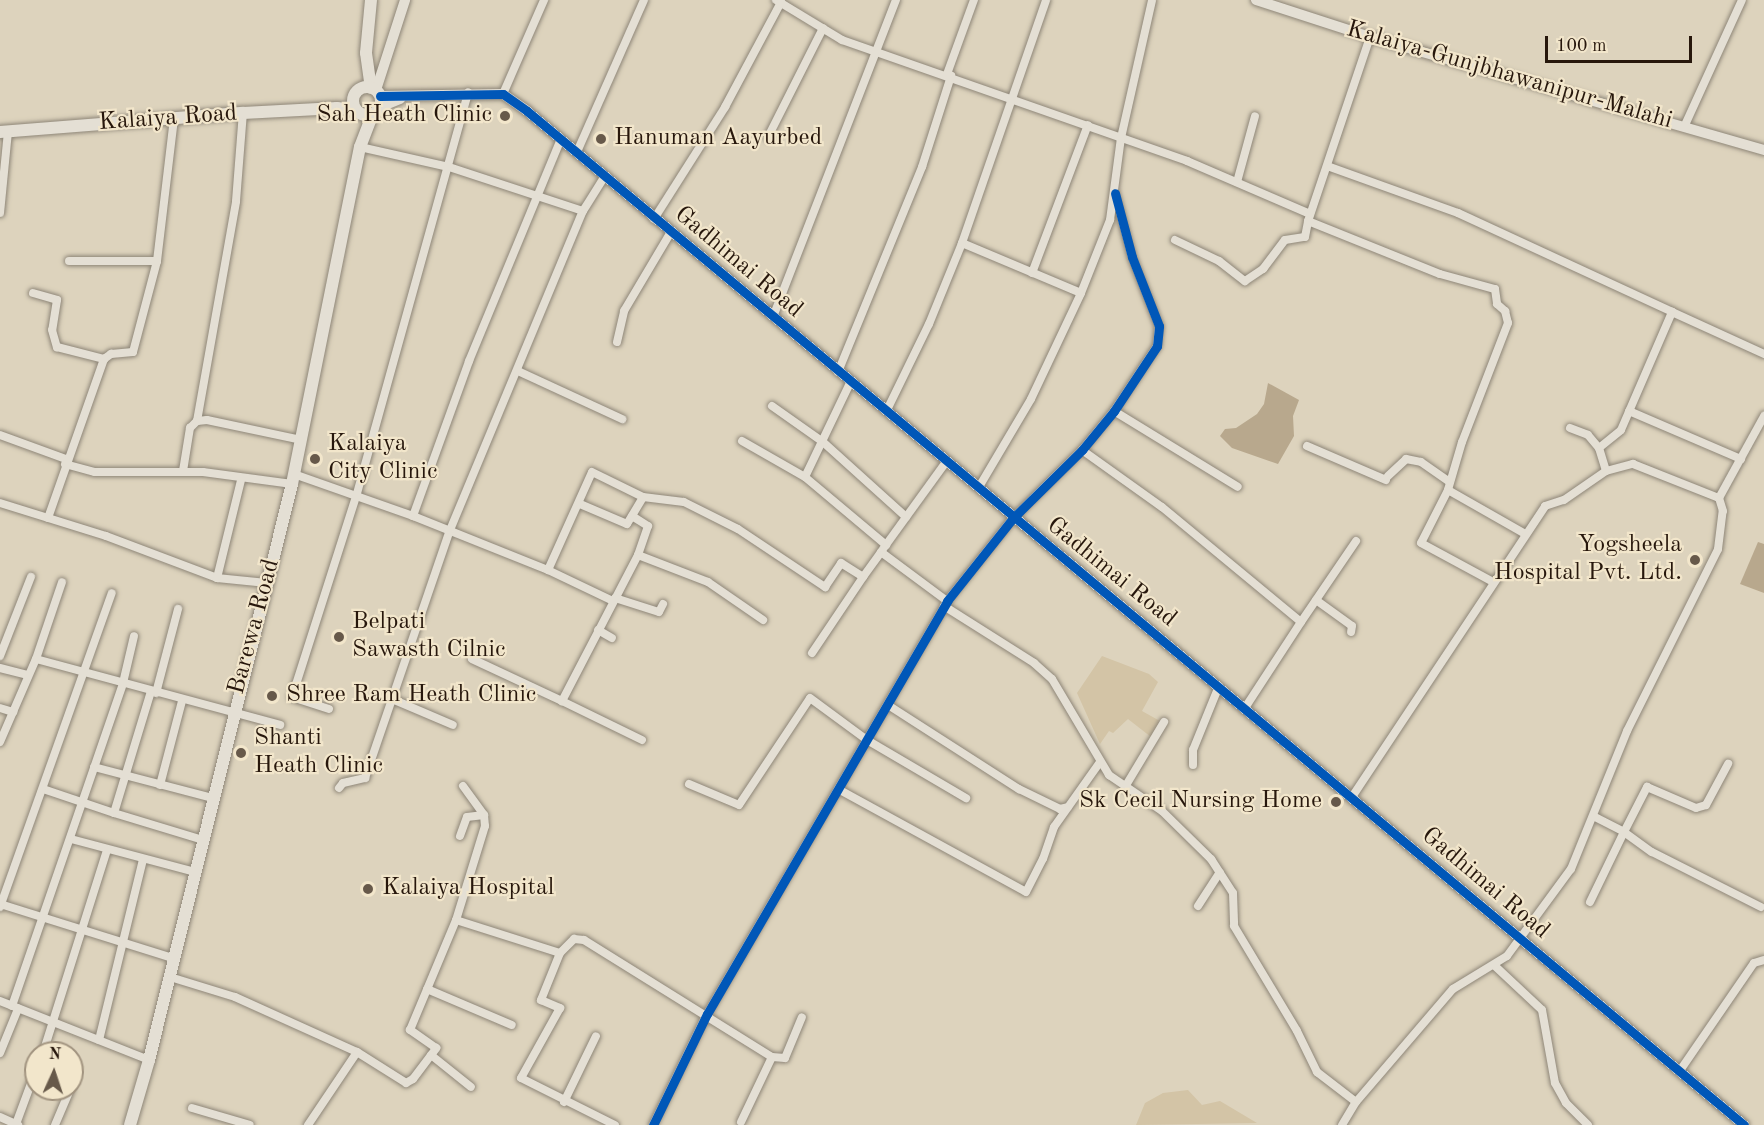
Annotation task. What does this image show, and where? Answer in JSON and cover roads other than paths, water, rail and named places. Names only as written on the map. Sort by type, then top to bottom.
[{"type":"main road","name":"Barewa Road","points":[[130,1125],[175,959],[233,712],[293,479],[360,147],[373,101],[366,53],[371,0]]},
{"type":"main road","points":[[355,107],[373,101]]},
{"type":"main road","points":[[355,107],[373,101]]},
{"type":"main road","name":"Kalaiya Road","points":[[4,132],[243,113],[355,107]]},
{"type":"street","points":[[405,0],[373,101],[468,92],[503,94],[544,0]]},
{"type":"street","points":[[577,152],[644,0]]},
{"type":"street","points":[[773,317],[879,53],[896,0]]},
{"type":"street","points":[[838,372],[922,167],[974,0]]},
{"type":"street","points":[[887,410],[929,324],[962,243],[1015,98],[1046,0]]},
{"type":"street","points":[[979,487],[1031,399],[1081,293],[1110,220],[1121,138],[1152,0]]},
{"type":"street","name":"Kalaiya-Gunjbhawanipur-Malahi","points":[[1256,0],[1370,37],[1685,125],[1764,150]]},
{"type":"street","points":[[1685,125],[1742,0]]},
{"type":"street","points":[[654,219],[725,107],[778,1],[842,40],[949,75],[1088,125],[1237,182],[1309,217],[1440,274],[1495,289],[1497,304],[1505,311],[1508,323],[1449,486],[1421,543],[1493,582]]},
{"type":"street","points":[[768,137],[823,28]]},
{"type":"street","points":[[1175,240],[1219,261],[1245,281],[1263,269],[1285,240],[1305,237],[1320,181],[1330,166],[1370,37]]},
{"type":"street","points":[[329,709],[292,697],[357,497],[468,92]]},
{"type":"street","name":"Gadhimai Road","points":[[503,94],[577,152],[604,178],[850,383],[887,410],[1013,518],[1219,686],[1744,1125]]},
{"type":"street","points":[[183,471],[190,428],[197,421],[236,201],[243,113]]},
{"type":"street","points":[[1237,182],[1255,116]]},
{"type":"street","points":[[48,518],[65,462],[104,358],[111,354],[132,352],[157,261],[174,118]]},
{"type":"street","points":[[1032,273],[1088,125]]},
{"type":"street","points":[[0,213],[4,132]]},
{"type":"street","points":[[413,516],[535,196],[561,139]]},
{"type":"street","points":[[360,147],[449,167],[583,212]]},
{"type":"street","points":[[1330,166],[1458,213],[1764,354]]},
{"type":"street","points":[[339,788],[343,783],[365,778],[450,530],[519,371],[583,212],[604,178]]},
{"type":"street","points":[[653,1125],[707,1014],[945,604],[1013,518],[1082,450],[1114,411],[1156,346],[1159,326],[1132,257],[1115,193]]},
{"type":"street","points":[[616,342],[624,311],[671,232]]},
{"type":"street","points":[[962,243],[1081,293]]},
{"type":"street","points":[[69,261],[157,261]]},
{"type":"street","points":[[33,293],[57,300],[52,330],[57,347],[104,358]]},
{"type":"street","points":[[1599,448],[1618,434],[1672,312]]},
{"type":"street","points":[[519,371],[622,419]]},
{"type":"street","points":[[805,477],[850,383]]},
{"type":"street","points":[[772,406],[823,442],[906,517]]},
{"type":"street","points":[[1114,411],[1238,487]]},
{"type":"street","points":[[1629,411],[1741,459]]},
{"type":"street","points":[[1342,1125],[1356,1102],[1453,990],[1495,966],[1521,939],[1572,869],[1595,817],[1627,731],[1718,549],[1723,511],[1719,498],[1764,417]]},
{"type":"street","points":[[197,421],[207,420],[301,440]]},
{"type":"street","points":[[1570,428],[1588,435],[1599,448],[1606,471]]},
{"type":"street","points":[[0,435],[95,472],[183,471],[241,480],[293,479],[413,516],[548,570],[614,600],[659,612],[663,604]]},
{"type":"street","points":[[742,441],[805,477],[945,604],[1034,663],[1052,679],[1100,762],[1125,787],[1162,811],[1211,859],[1233,892],[1234,926],[1297,1030],[1317,1072],[1356,1102]]},
{"type":"street","points":[[1307,446],[1387,478],[1406,459],[1421,462],[1449,486],[1525,534]]},
{"type":"street","points":[[1082,450],[1162,507],[1301,622]]},
{"type":"street","points":[[812,653],[863,577],[946,462]]},
{"type":"street","points":[[1352,797],[1545,506],[1564,500],[1606,471],[1633,464],[1719,498]]},
{"type":"street","points":[[548,570],[592,472],[643,497],[684,502],[738,529],[825,586],[841,563],[863,577]]},
{"type":"street","points":[[217,578],[241,480]]},
{"type":"street","points":[[579,504],[627,524],[643,497]]},
{"type":"street","points":[[0,503],[217,578],[267,583]]},
{"type":"street","points":[[562,701],[638,555],[648,526],[632,516]]},
{"type":"street","points":[[1245,708],[1356,542]]},
{"type":"street","points":[[638,555],[708,582],[763,620]]},
{"type":"street","points":[[0,656],[31,577]]},
{"type":"street","points":[[0,742],[36,659],[62,582]]},
{"type":"street","points":[[112,593],[0,905],[42,917],[120,945],[175,959]]},
{"type":"street","points":[[1316,600],[1352,626],[1351,632]]},
{"type":"street","points":[[114,813],[124,776],[154,692],[178,609]]},
{"type":"street","points":[[598,630],[612,638]]},
{"type":"street","points":[[0,1053],[42,917],[71,839],[81,803],[123,683],[134,636]]},
{"type":"street","points":[[472,658],[642,740]]},
{"type":"street","points":[[36,659],[182,701],[279,724]]},
{"type":"street","points":[[0,668],[28,675]]},
{"type":"street","points":[[1193,765],[1194,750],[1219,686]]},
{"type":"street","points":[[689,784],[740,805],[810,698],[867,740],[966,798]]},
{"type":"street","points":[[392,699],[453,725]]},
{"type":"street","points":[[160,785],[182,701]]},
{"type":"street","points":[[888,705],[1019,789],[1060,809],[1068,807]]},
{"type":"street","points":[[0,708],[13,712]]},
{"type":"street","points":[[1125,787],[1164,722]]},
{"type":"street","points":[[838,789],[1026,892],[1054,827],[1100,762]]},
{"type":"street","points":[[1590,902],[1647,787],[1696,808],[1706,805],[1728,764]]},
{"type":"street","points":[[94,767],[213,798]]},
{"type":"street","points":[[170,977],[235,997],[357,1052],[406,1083],[436,1048],[410,1030],[456,920],[485,826],[484,815],[463,786]]},
{"type":"street","points":[[43,789],[203,840]]},
{"type":"street","points":[[460,836],[467,818],[484,815]]},
{"type":"street","points":[[1595,817],[1624,832],[1652,852],[1761,907]]},
{"type":"street","points":[[71,839],[195,872]]},
{"type":"street","points":[[48,1041],[107,850]]},
{"type":"street","points":[[99,1040],[120,945],[143,859]]},
{"type":"street","points":[[1198,906],[1220,872]]},
{"type":"street","points":[[456,920],[560,953]]},
{"type":"street","points":[[615,1125],[564,1102],[521,1078],[560,1008],[541,1000],[560,953],[574,939],[584,940],[707,1014],[772,1057],[785,1058],[802,1017]]},
{"type":"street","points":[[1679,1072],[1754,963],[1764,960]]},
{"type":"street","points":[[1495,966],[1542,1011],[1555,1083],[1566,1102],[1588,1125]]},
{"type":"street","points":[[427,989],[513,1025]]},
{"type":"street","points":[[0,1001],[149,1060]]},
{"type":"street","points":[[564,1102],[596,1036]]},
{"type":"street","points":[[308,1125],[357,1052]]},
{"type":"street","points":[[431,1055],[471,1087]]},
{"type":"street","points":[[741,1122],[772,1057]]},
{"type":"street","points":[[0,1117],[17,1124],[25,1101]]},
{"type":"street","points":[[55,1125],[65,1101]]},
{"type":"street","points":[[192,1108],[250,1125]]},
{"type":"place","name":"Sah Heath Clinic","points":[[505,116]]},
{"type":"place","name":"Hanuman Aayurbed","points":[[601,139]]},
{"type":"place","name":"Kalaiya City Clinic","points":[[315,459]]},
{"type":"place","name":"Yogsheela Hospital Pvt. Ltd.","points":[[1695,560]]},
{"type":"place","name":"Belpati Sawasth Cilnic","points":[[339,637]]},
{"type":"place","name":"Shree Ram Heath Clinic","points":[[272,696]]},
{"type":"place","name":"Shanti Heath Clinic","points":[[241,753]]},
{"type":"place","name":"Sk Cecil Nursing Home","points":[[1336,802]]},
{"type":"place","name":"Kalaiya Hospital","points":[[368,889]]}]
